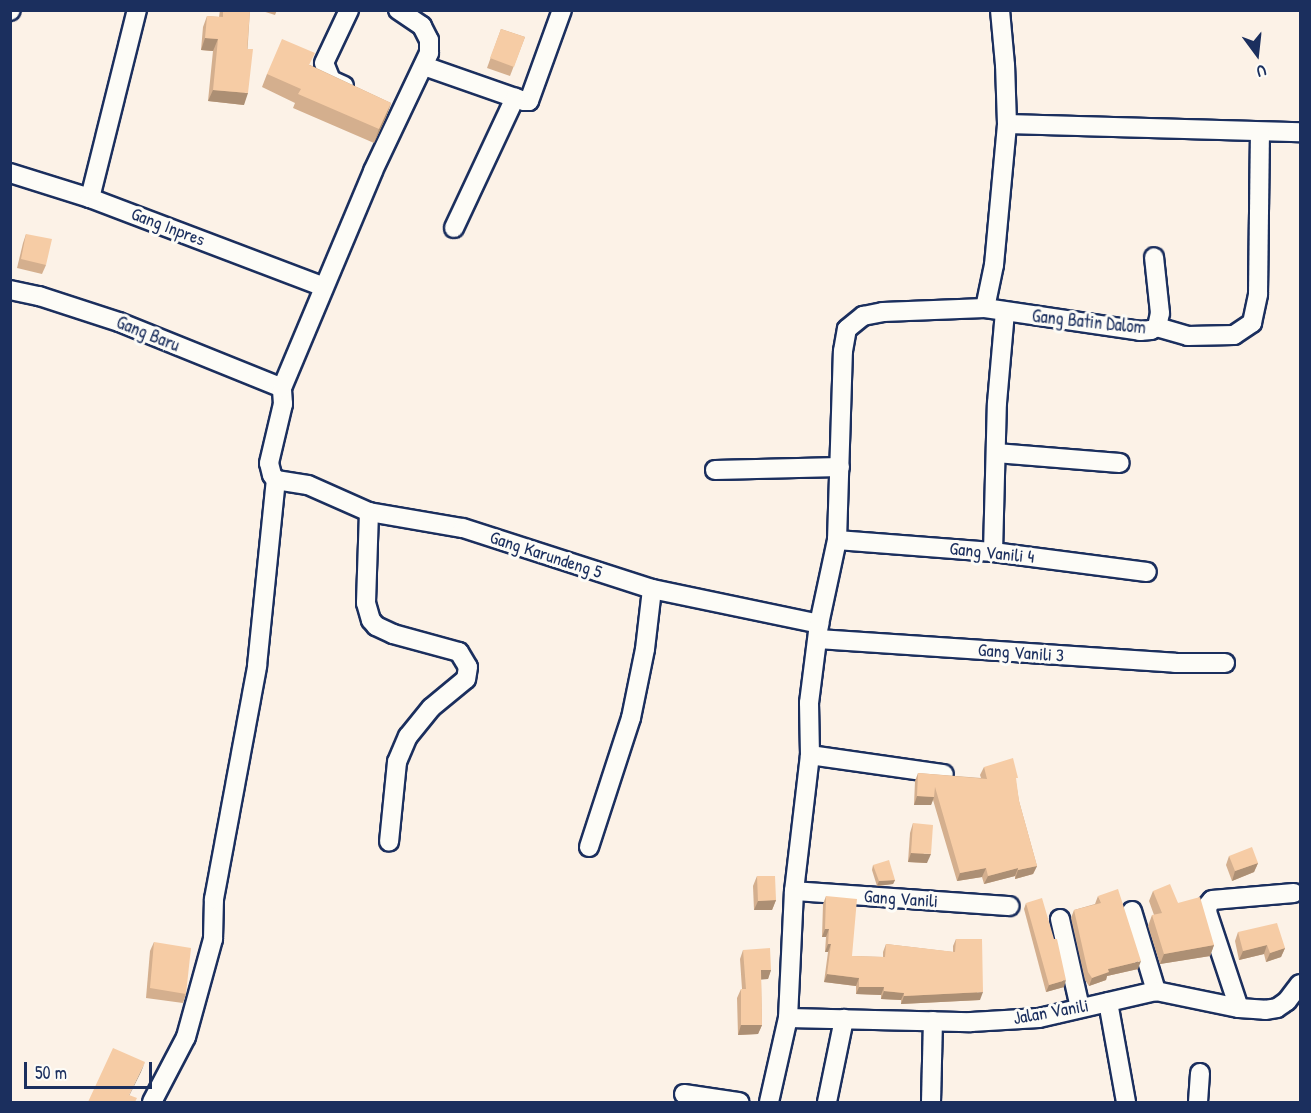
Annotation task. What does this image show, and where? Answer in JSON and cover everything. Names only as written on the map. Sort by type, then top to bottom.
[{"type":"street","points":[[90,198],[137,10]]},
{"type":"street","points":[[349,10],[324,63],[331,80],[361,94]]},
{"type":"street","points":[[152,1102],[186,1037],[213,939],[214,899],[257,666],[276,480],[269,463],[283,404],[282,388],[401,111],[429,53],[429,40],[422,26],[398,10]]},
{"type":"street","points":[[424,66],[527,101],[532,97],[561,10]]},
{"type":"street","points":[[986,308],[994,265],[1007,124],[1000,10]]},
{"type":"street","points":[[454,228],[515,98]]},
{"type":"street","points":[[381,102],[401,111]]},
{"type":"street","points":[[1007,124],[1300,132]]},
{"type":"street","points":[[1157,327],[1188,336],[1234,336],[1252,322],[1258,294],[1260,132]]},
{"type":"street","name":"Gang Inpres","points":[[10,173],[90,198],[324,287]]},
{"type":"street","name":"Gang Batin Dalom","points":[[770,1102],[788,1018],[794,891],[810,755],[809,703],[818,632],[837,540],[843,351],[847,329],[863,316],[884,312],[986,308],[1140,331],[1157,327],[1160,313],[1154,257]]},
{"type":"street","name":"Gang Baru","points":[[10,290],[39,296],[119,322],[282,388]]},
{"type":"street","points":[[993,552],[996,453],[1005,312]]},
{"type":"street","points":[[996,453],[1120,463]]},
{"type":"street","points":[[715,470],[840,466]]},
{"type":"street","name":"Gang Karundeng 5","points":[[276,480],[308,485],[369,512],[463,528],[652,589],[818,632]]},
{"type":"street","points":[[369,512],[366,603],[371,620],[376,626],[393,634],[459,652],[468,667],[466,679],[431,708],[405,745],[397,762],[389,842]]},
{"type":"street","name":"Gang Vanili 4","points":[[837,540],[993,552],[1147,572]]},
{"type":"street","points":[[589,847],[630,718],[645,649],[652,589]]},
{"type":"street","name":"Gang Vanili 3","points":[[818,632],[1175,663],[1224,663]]},
{"type":"street","points":[[810,755],[944,774]]},
{"type":"street","name":"Gang Vanili","points":[[794,891],[1008,906]]},
{"type":"street","points":[[1239,1008],[1207,912],[1208,905],[1212,900],[1294,893]]},
{"type":"street","points":[[1132,911],[1156,991]]},
{"type":"street","points":[[1060,919],[1080,1008]]},
{"type":"street","name":"Jalan Vanili","points":[[788,1018],[933,1021],[1039,1018],[1156,991],[1239,1008],[1265,1010],[1277,1008],[1287,1001],[1300,984]]},
{"type":"street","points":[[1108,1002],[1126,1102]]},
{"type":"street","points":[[826,1102],[844,1019]]},
{"type":"street","points":[[931,1102],[933,1021]]},
{"type":"street","points":[[1198,1102],[1200,1073]]},
{"type":"street","points":[[684,1094],[739,1102]]},
{"type":"building","points":[[223,10],[250,10],[247,49],[253,49],[248,93],[213,90],[218,39],[205,38],[207,16],[223,17]]},
{"type":"building","points":[[501,29],[525,37],[514,67],[490,58]]},
{"type":"building","points":[[282,39],[315,53],[309,65],[391,103],[379,129],[298,94],[301,89],[267,74]]},
{"type":"building","points":[[26,234],[52,239],[46,265],[21,259]]},
{"type":"building","points":[[1013,758],[1018,778],[1016,778],[1019,801],[1037,866],[1018,870],[1018,868],[988,876],[986,868],[960,873],[935,787],[934,797],[917,796],[918,773],[987,779],[984,767]]},
{"type":"building","points":[[913,823],[933,825],[931,854],[911,853]]},
{"type":"building","points":[[1252,847],[1258,863],[1235,871],[1229,856]]},
{"type":"building","points":[[889,860],[895,880],[879,881],[873,865]]},
{"type":"building","points":[[757,876],[775,876],[776,900],[758,901]]},
{"type":"building","points":[[1170,884],[1178,903],[1200,897],[1214,945],[1164,954],[1152,915],[1162,913],[1153,891]]},
{"type":"building","points":[[1118,889],[1141,961],[1108,969],[1109,972],[1092,978],[1088,972],[1074,910],[1101,903],[1098,896]]},
{"type":"building","points":[[826,896],[857,899],[852,956],[885,957],[886,944],[955,952],[956,939],[982,939],[983,992],[904,996],[904,993],[884,991],[884,987],[859,987],[859,978],[827,974],[831,944],[828,944],[829,929],[825,929]]},
{"type":"building","points":[[1042,898],[1054,939],[1057,939],[1066,980],[1049,985],[1026,903]]},
{"type":"building","points":[[1277,923],[1285,948],[1270,953],[1267,945],[1243,951],[1238,932]]},
{"type":"building","points":[[154,942],[191,948],[186,994],[150,988]]},
{"type":"building","points":[[770,948],[771,970],[761,970],[762,1025],[741,1025],[741,989],[746,989],[743,950]]},
{"type":"building","points":[[113,1048],[145,1062],[129,1095],[137,1098],[135,1102],[88,1102]]}]
